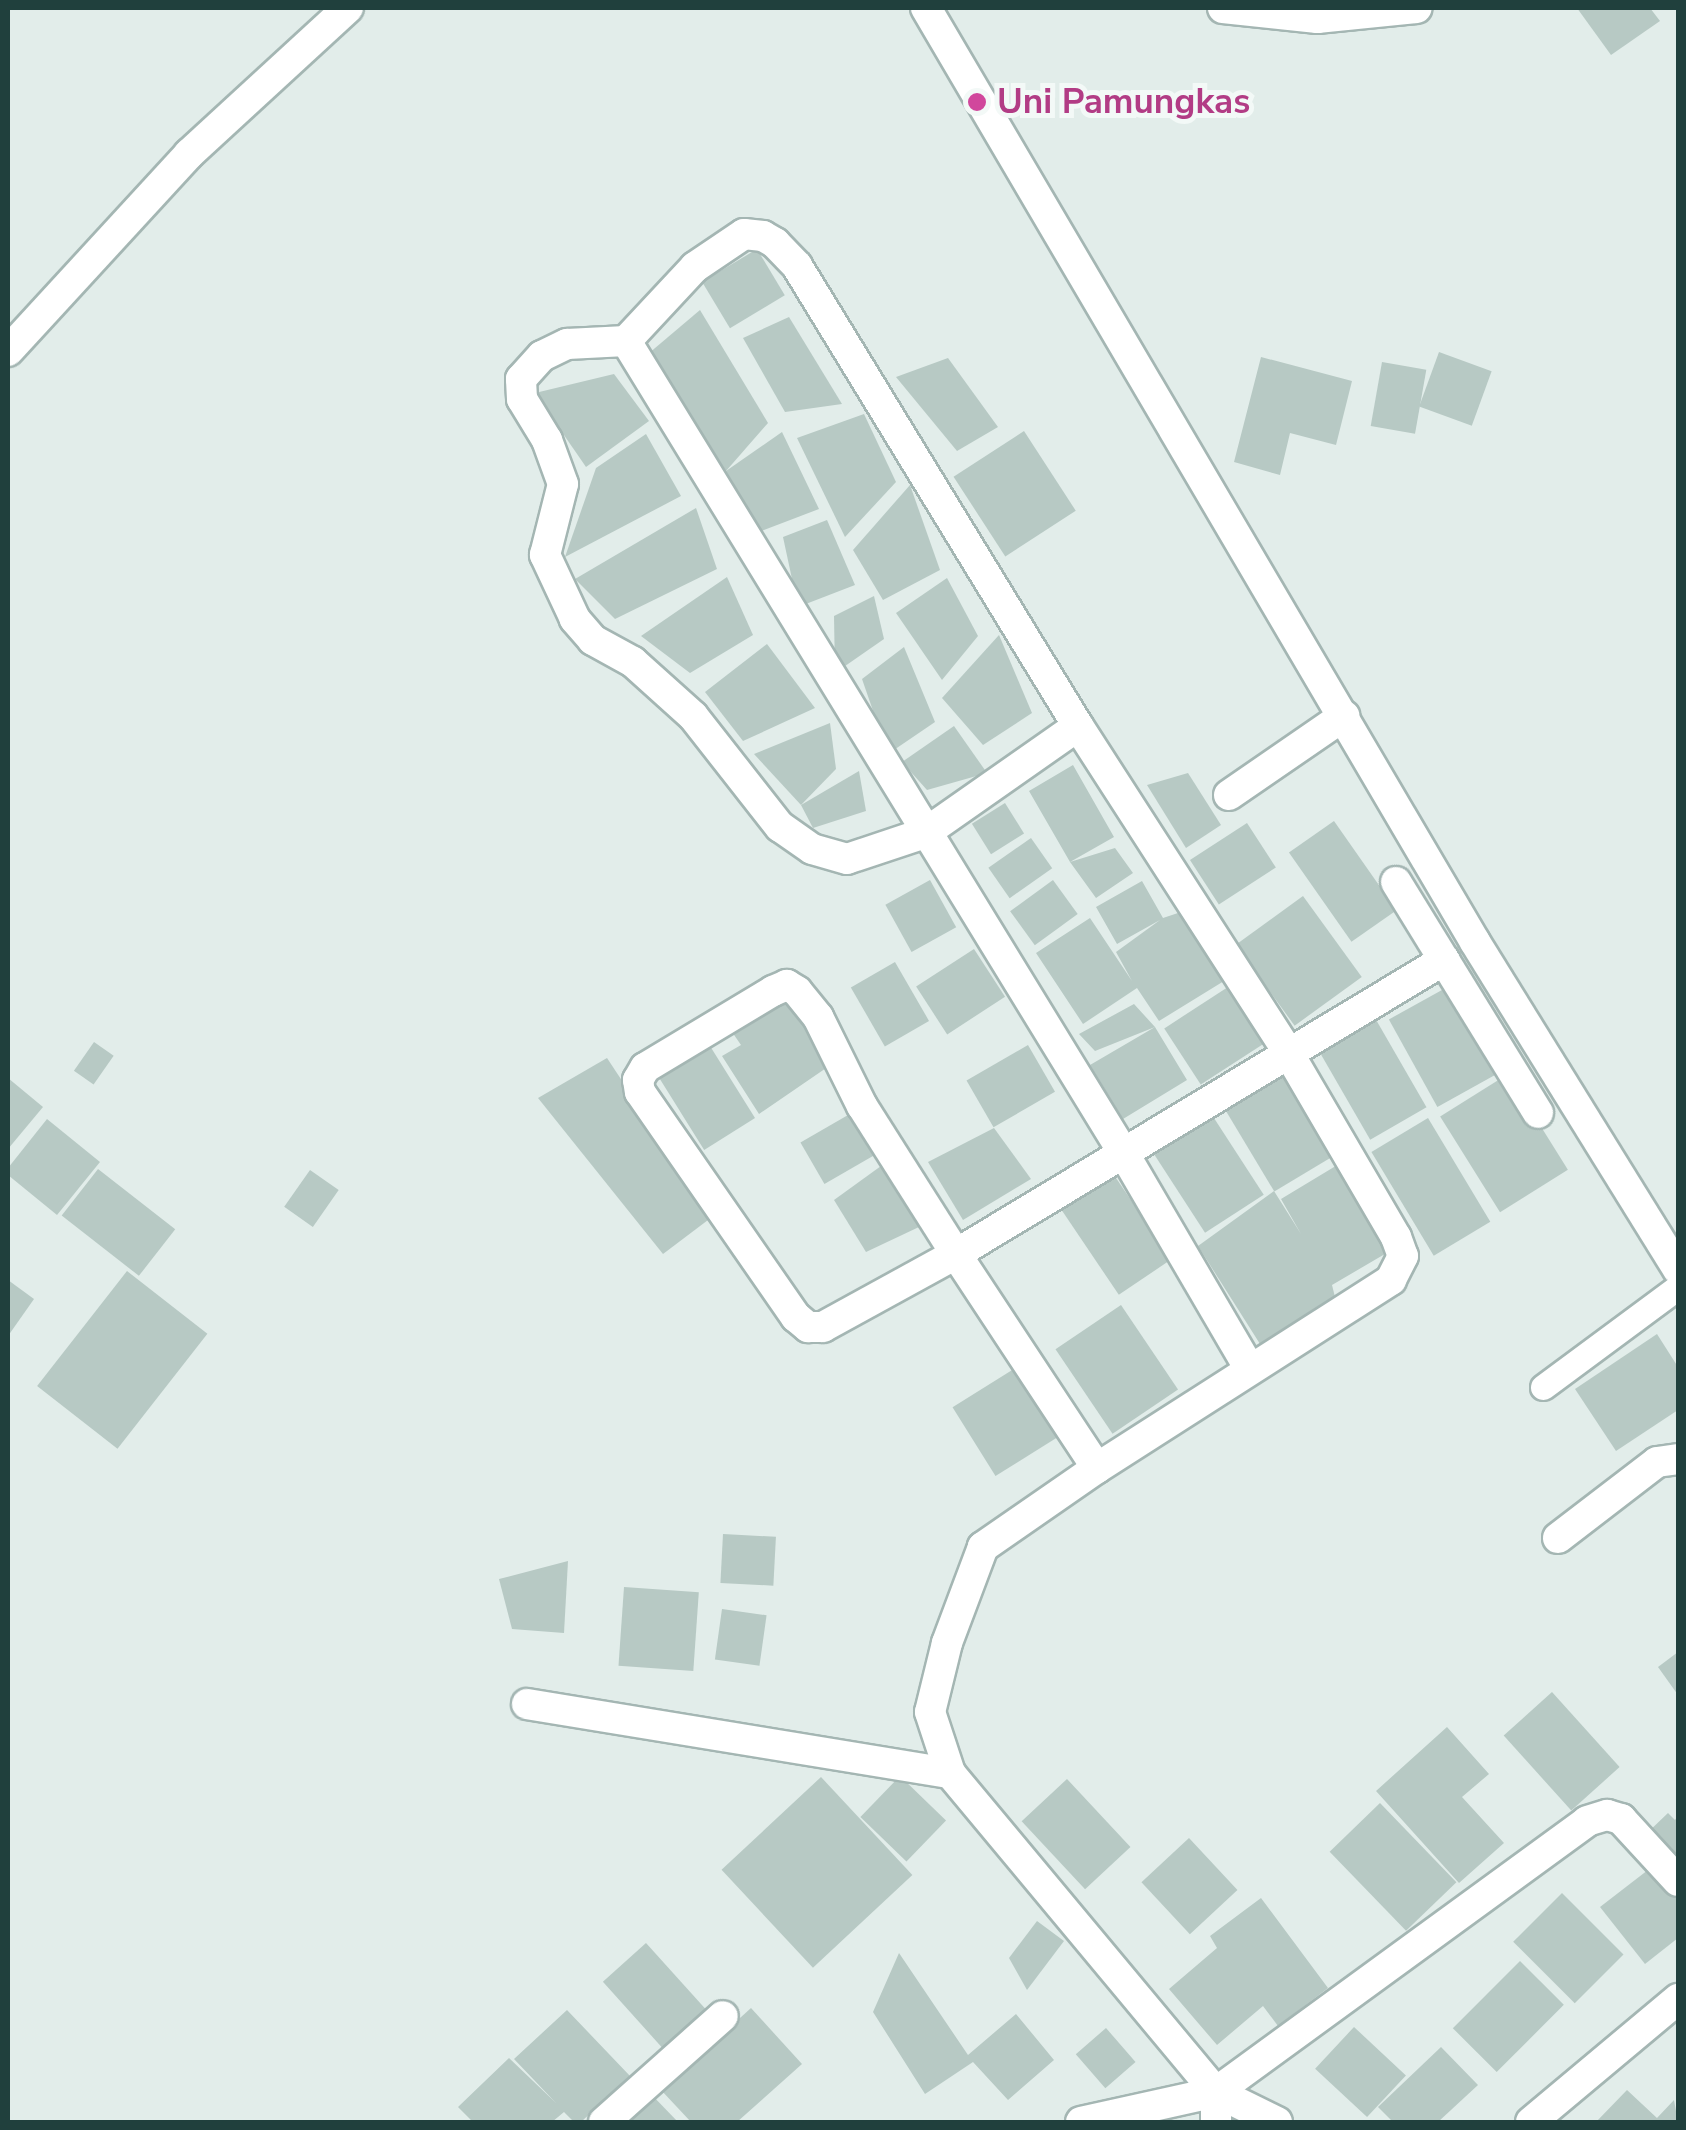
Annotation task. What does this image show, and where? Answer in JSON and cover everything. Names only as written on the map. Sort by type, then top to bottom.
[{"type":"street","points":[[8,351],[189,154],[348,8]]},
{"type":"street","points":[[926,8],[1475,942],[1678,1270]]},
{"type":"street","points":[[1224,8],[1318,18],[1417,8]]},
{"type":"street","points":[[1078,726],[924,834],[847,859],[812,849],[780,827],[693,716],[633,662],[593,640],[570,610],[545,555],[562,484],[548,440],[522,399],[521,379],[542,356],[567,344],[626,341],[696,267],[744,234],[763,236],[775,244],[796,266],[1078,726],[1289,1054],[1403,1256],[1401,1268],[1391,1280],[1096,1468],[983,1548],[973,1567],[930,1712],[950,1773],[1216,2092],[1276,2122]]},
{"type":"street","points":[[626,341],[924,834],[1123,1152],[1250,1369]]},
{"type":"street","points":[[1229,795],[1344,716]]},
{"type":"street","points":[[1396,882],[1538,1114]]},
{"type":"street","points":[[1096,1468],[956,1254],[862,1106],[818,1016],[786,985],[645,1068],[638,1080],[640,1092],[796,1317],[808,1327],[835,1322],[956,1254],[1444,960]]},
{"type":"street","points":[[1558,1538],[1657,1462],[1678,1459]]},
{"type":"street","points":[[527,1704],[950,1773]]},
{"type":"street","points":[[1082,2122],[1216,2092],[1587,1821],[1607,1815],[1621,1819],[1678,1881]]},
{"type":"street","points":[[1531,2122],[1678,1999]]},
{"type":"street","points":[[604,2122],[722,2016]]},
{"type":"street","points":[[1216,2092],[1216,2122]]},
{"type":"lane","points":[[1542,1387],[1678,1287]]},
{"type":"building","points":[[1577,8],[1650,8],[1660,21],[1611,55]]},
{"type":"building","points":[[757,249],[785,295],[730,328],[702,282]]},
{"type":"building","points":[[700,310],[768,423],[726,471],[648,354]]},
{"type":"building","points":[[789,317],[842,404],[785,412],[743,338]]},
{"type":"building","points":[[1439,352],[1492,371],[1472,426],[1419,407]]},
{"type":"building","points":[[1261,357],[1352,381],[1336,445],[1290,433],[1280,475],[1234,462]]},
{"type":"building","points":[[948,358],[998,427],[957,451],[896,377]]},
{"type":"building","points":[[1382,362],[1426,370],[1415,434],[1371,426]]},
{"type":"building","points":[[614,374],[649,421],[586,467],[535,393]]},
{"type":"building","points":[[864,414],[896,482],[845,537],[797,438]]},
{"type":"building","points":[[1024,431],[1076,511],[1005,556],[954,477]]},
{"type":"building","points":[[782,432],[819,509],[759,532],[726,471]]},
{"type":"building","points":[[646,434],[681,496],[565,557],[596,468]]},
{"type":"building","points":[[910,485],[940,570],[883,600],[853,550]]},
{"type":"building","points":[[696,508],[717,569],[615,619],[575,579]]},
{"type":"building","points":[[827,520],[855,585],[798,607],[783,537]]},
{"type":"building","points":[[727,577],[753,635],[690,673],[641,636]]},
{"type":"building","points":[[947,578],[978,636],[942,680],[896,613]]},
{"type":"building","points":[[874,596],[884,639],[835,673],[834,616]]},
{"type":"building","points":[[999,635],[1032,713],[983,745],[942,698]]},
{"type":"building","points":[[767,644],[815,708],[743,741],[705,692]]},
{"type":"building","points":[[904,647],[935,722],[888,754],[862,679]]},
{"type":"building","points":[[830,723],[836,769],[801,805],[754,754]]},
{"type":"building","points":[[954,726],[987,773],[927,790],[902,762]]},
{"type":"building","points":[[1073,765],[1114,837],[1070,862],[1029,791]]},
{"type":"building","points":[[859,771],[866,811],[813,828],[801,805]]},
{"type":"building","points":[[1188,773],[1221,825],[1186,848],[1147,785]]},
{"type":"building","points":[[1005,803],[1024,834],[991,854],[972,824]]},
{"type":"building","points":[[1334,821],[1397,910],[1351,942],[1289,853]]},
{"type":"building","points":[[1247,823],[1276,867],[1219,904],[1190,860]]},
{"type":"building","points":[[1031,838],[1052,868],[1010,898],[988,868]]},
{"type":"building","points":[[1115,848],[1133,873],[1096,898],[1070,862]]},
{"type":"building","points":[[930,880],[956,927],[912,952],[885,905]]},
{"type":"building","points":[[1053,880],[1078,914],[1035,945],[1010,911]]},
{"type":"building","points":[[1142,881],[1163,918],[1181,912],[1224,981],[1159,1021],[1137,988],[1083,1024],[1036,953],[1090,918],[1132,981],[1116,952],[1160,920],[1117,944],[1096,907]]},
{"type":"building","points":[[1303,896],[1362,977],[1295,1026],[1236,945]]},
{"type":"building","points":[[974,949],[1005,997],[947,1034],[916,987]]},
{"type":"building","points":[[895,962],[929,1021],[885,1046],[851,988]]},
{"type":"building","points":[[1451,985],[1499,1072],[1437,1107],[1389,1019]]},
{"type":"building","points":[[1228,987],[1264,1043],[1201,1085],[1164,1028]]},
{"type":"building","points":[[785,993],[832,1064],[759,1114],[722,1056],[741,1045],[730,1029]]},
{"type":"building","points":[[1134,1004],[1155,1027],[1095,1051],[1079,1034]]},
{"type":"building","points":[[1375,1018],[1426,1107],[1370,1140],[1319,1050]]},
{"type":"building","points":[[1155,1027],[1187,1080],[1123,1119],[1090,1065]]},
{"type":"building","points":[[94,1042],[114,1056],[94,1084],[74,1071]]},
{"type":"building","points":[[1028,1045],[1055,1092],[994,1127],[967,1080]]},
{"type":"building","points":[[710,1046],[755,1118],[704,1150],[659,1078]]},
{"type":"building","points":[[607,1058],[712,1217],[663,1254],[538,1098]]},
{"type":"building","points":[[1283,1072],[1333,1156],[1274,1192],[1224,1108]]},
{"type":"building","points":[[1508,1074],[1568,1170],[1500,1212],[1440,1116]]},
{"type":"building","points":[[8,1078],[43,1107],[8,1149]]},
{"type":"building","points":[[855,1111],[879,1153],[824,1184],[800,1142]]},
{"type":"building","points":[[1212,1115],[1264,1195],[1205,1233],[1153,1153]]},
{"type":"building","points":[[1428,1118],[1490,1222],[1434,1256],[1371,1152]]},
{"type":"building","points":[[47,1119],[100,1162],[57,1215],[8,1175],[8,1168]]},
{"type":"building","points":[[994,1128],[1031,1179],[963,1220],[928,1162]]},
{"type":"building","points":[[1339,1164],[1390,1251],[1332,1285],[1335,1297],[1260,1344],[1198,1246],[1274,1191],[1301,1234],[1281,1199]]},
{"type":"building","points":[[881,1166],[919,1227],[866,1252],[834,1200]]},
{"type":"building","points":[[98,1169],[175,1229],[139,1276],[62,1215]]},
{"type":"building","points":[[310,1170],[339,1190],[313,1227],[284,1207]]},
{"type":"building","points":[[1114,1175],[1171,1260],[1119,1295],[1062,1210]]},
{"type":"building","points":[[127,1271],[207,1334],[117,1449],[37,1386]]},
{"type":"building","points":[[8,1280],[34,1299],[8,1336]]},
{"type":"building","points":[[1121,1305],[1178,1390],[1113,1434],[1056,1349]]},
{"type":"building","points":[[1657,1334],[1678,1367],[1678,1410],[1616,1451],[1575,1389]]},
{"type":"building","points":[[1017,1367],[1060,1436],[995,1476],[953,1407]]},
{"type":"building","points":[[723,1534],[776,1537],[773,1586],[720,1583]]},
{"type":"building","points":[[568,1561],[564,1633],[512,1629],[499,1579]]},
{"type":"building","points":[[624,1587],[699,1592],[693,1671],[618,1666]]},
{"type":"building","points":[[722,1609],[767,1615],[759,1666],[715,1660]]},
{"type":"building","points":[[1678,1652],[1678,1695],[1658,1667]]},
{"type":"building","points":[[1552,1692],[1620,1767],[1571,1811],[1504,1735]]},
{"type":"building","points":[[1447,1727],[1489,1774],[1462,1797],[1504,1843],[1459,1883],[1376,1791]]},
{"type":"building","points":[[900,1776],[946,1820],[906,1861],[860,1817]]},
{"type":"building","points":[[821,1777],[912,1875],[813,1968],[722,1870]]},
{"type":"building","points":[[1067,1779],[1130,1847],[1085,1889],[1022,1821]]},
{"type":"building","points":[[1380,1803],[1456,1882],[1406,1931],[1330,1852]]},
{"type":"building","points":[[1668,1813],[1675,1820],[1678,1816],[1678,1869],[1645,1835]]},
{"type":"building","points":[[1189,1838],[1237,1890],[1190,1934],[1141,1882]]},
{"type":"building","points":[[1657,1863],[1678,1890],[1678,1938],[1645,1964],[1600,1907]]},
{"type":"building","points":[[1562,1893],[1624,1955],[1575,2003],[1513,1942]]},
{"type":"building","points":[[1261,1898],[1328,1988],[1278,2026],[1263,2006],[1217,2045],[1169,1989],[1217,1948],[1210,1936]]},
{"type":"building","points":[[1037,1921],[1064,1941],[1027,1990],[1009,1958]]},
{"type":"building","points":[[646,1943],[710,2014],[667,2053],[603,1982]]},
{"type":"building","points":[[899,1953],[968,2055],[1016,2014],[1054,2060],[1008,2100],[973,2062],[925,2094],[873,2012]]},
{"type":"building","points":[[1520,1961],[1564,2005],[1497,2072],[1453,2028]]},
{"type":"building","points":[[751,2008],[802,2064],[737,2122],[691,2122],[661,2090]]},
{"type":"building","points":[[567,2010],[630,2076],[581,2122],[574,2122],[564,2112],[552,2122],[473,2122],[458,2107],[509,2058],[556,2103],[514,2059]]},
{"type":"building","points":[[1354,2027],[1406,2075],[1367,2117],[1315,2069]]},
{"type":"building","points":[[1106,2028],[1136,2062],[1105,2088],[1076,2054]]},
{"type":"building","points":[[1441,2047],[1478,2085],[1438,2122],[1393,2122],[1378,2107]]},
{"type":"building","points":[[1627,2090],[1657,2118],[1674,2100],[1678,2122],[1596,2122]]},
{"type":"building","points":[[649,2092],[678,2122],[617,2122]]},
{"type":"place","name":"Uni Pamungkas","points":[[977,102]]}]
